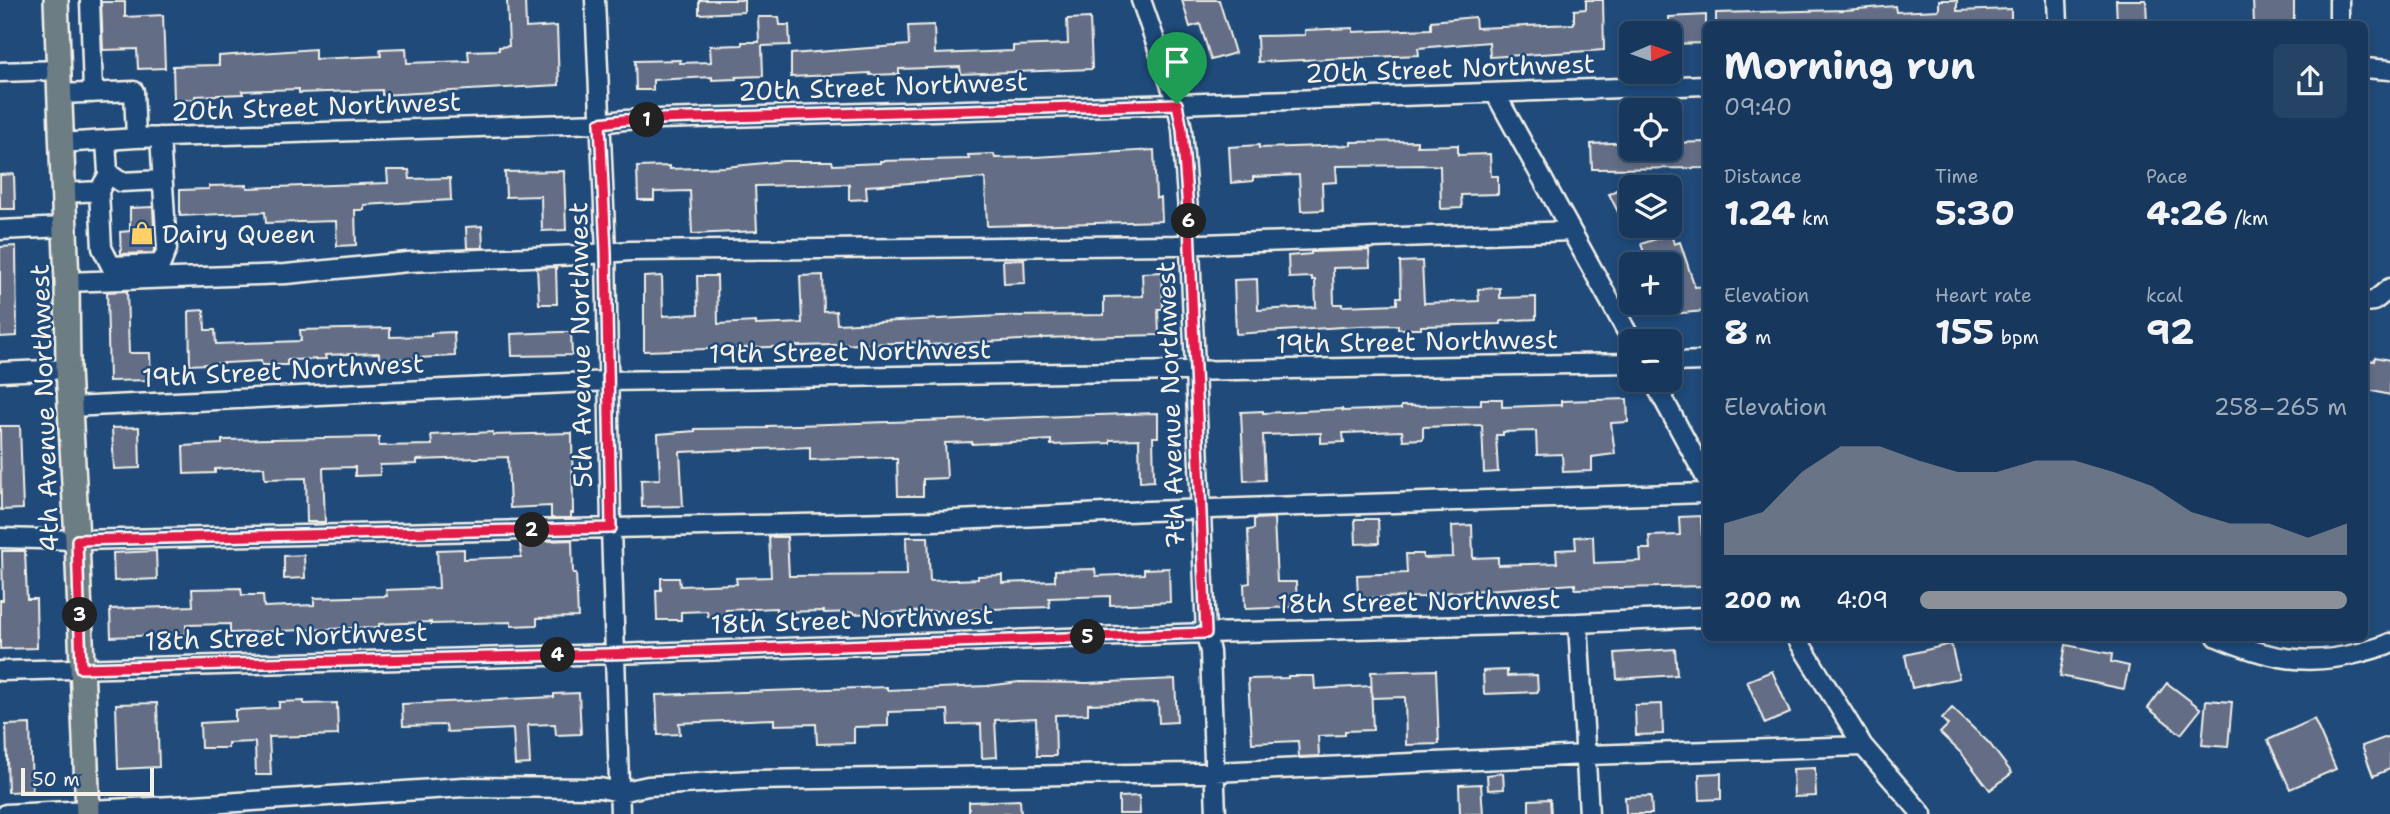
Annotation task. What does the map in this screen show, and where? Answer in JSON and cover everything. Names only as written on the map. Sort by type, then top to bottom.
[{"type":"main road","name":"4th Avenue Northwest","points":[[56,0],[68,282],[68,369],[88,812]]},
{"type":"street","points":[[90,0],[93,93]]},
{"type":"street","name":"5th Avenue Northwest","points":[[595,0],[606,252],[620,814]]},
{"type":"street","name":"7th Avenue Northwest","points":[[1141,0],[1177,104],[1182,129],[1190,244],[1216,814]]},
{"type":"street","points":[[2057,0],[2058,21]]},
{"type":"street","points":[[2339,0],[2339,21]]},
{"type":"street","points":[[2368,68],[2390,69]]},
{"type":"street","points":[[0,72],[60,70]]},
{"type":"street","name":"20th Street Northwest","points":[[61,143],[624,120],[1703,85]]},
{"type":"street","points":[[60,94],[134,91],[136,138]]},
{"type":"street","points":[[1495,93],[1625,329]]},
{"type":"street","points":[[106,140],[108,173],[99,191],[102,248],[111,266],[161,264],[167,249],[160,137]]},
{"type":"street","points":[[108,173],[121,182],[162,180]]},
{"type":"street","points":[[64,193],[99,191]]},
{"type":"street","points":[[0,230],[65,227]]},
{"type":"street","points":[[68,282],[286,274],[408,262],[606,252],[1190,244],[1571,231]]},
{"type":"street","points":[[2368,302],[2374,301],[2390,288]]},
{"type":"street","points":[[1682,362],[1703,361]]},
{"type":"street","name":"19th Street Northwest","points":[[70,407],[609,381],[1619,363]]},
{"type":"street","points":[[0,372],[68,369]]},
{"type":"street","points":[[1659,392],[1703,472]]},
{"type":"street","points":[[0,537],[77,540],[934,521],[1200,509],[1703,493]]},
{"type":"street","name":"18th Street Northwest","points":[[0,671],[615,654],[1703,617]]},
{"type":"street","points":[[1578,623],[1589,814]]},
{"type":"street","points":[[1798,641],[1863,746],[1922,814]]},
{"type":"street","points":[[2227,641],[2296,661],[2333,660],[2390,643]]},
{"type":"street","points":[[6,814],[88,812],[464,787],[600,788],[620,792],[648,786],[751,779],[1215,772],[1863,746]]},
{"type":"building","points":[[507,0],[525,0],[526,28],[557,26],[559,85],[382,95],[382,90],[299,93],[299,89],[242,91],[243,94],[195,96],[195,99],[174,100],[173,66],[219,65],[219,56],[315,49],[315,59],[381,56],[380,49],[406,48],[407,63],[469,61],[468,51],[499,50],[499,47],[509,46]]},
{"type":"building","points":[[699,0],[744,0],[744,12],[699,14]]},
{"type":"building","points":[[1182,0],[1219,0],[1235,53],[1211,60],[1200,24],[1190,27]]},
{"type":"building","points":[[1586,0],[1603,0],[1604,50],[1490,57],[1489,42],[1418,48],[1419,55],[1258,62],[1257,36],[1305,35],[1305,30],[1353,28],[1353,32],[1431,29],[1431,21],[1475,17],[1476,28],[1574,24],[1574,10],[1586,9]]},
{"type":"building","points":[[1939,0],[1957,0],[1957,11],[2011,9],[2011,21],[1716,21],[1716,13],[1895,6],[1896,12],[1939,10]]},
{"type":"building","points":[[2116,0],[2146,0],[2147,21],[2117,21]]},
{"type":"building","points":[[2253,0],[2294,0],[2294,21],[2254,21]]},
{"type":"building","points":[[101,2],[125,2],[125,17],[163,15],[165,68],[138,69],[137,49],[103,50]]},
{"type":"building","points":[[1706,15],[1706,21],[1703,21],[1703,43],[1682,44],[1682,21],[1669,21],[1669,17]]},
{"type":"building","points":[[758,17],[779,17],[780,25],[789,25],[790,45],[762,46],[763,76],[712,80],[712,77],[653,80],[653,90],[636,90],[635,61],[711,62],[710,46],[759,42]]},
{"type":"building","points":[[1090,18],[1092,69],[961,74],[960,67],[899,69],[899,74],[791,77],[791,54],[909,45],[908,26],[934,25],[935,54],[1013,51],[1013,46],[1068,44],[1067,19]]},
{"type":"building","points":[[1417,141],[1417,146],[1458,145],[1458,155],[1490,154],[1491,176],[1498,176],[1498,194],[1461,195],[1462,208],[1441,209],[1440,166],[1430,165],[1336,166],[1337,182],[1322,183],[1323,210],[1301,211],[1299,175],[1253,177],[1253,181],[1231,183],[1229,147]]},
{"type":"building","points":[[1703,142],[1703,168],[1592,169],[1591,144],[1619,143],[1619,161],[1682,161],[1682,143]]},
{"type":"building","points":[[1154,150],[1156,198],[1161,198],[1162,221],[987,226],[985,178],[866,186],[867,199],[849,200],[849,184],[755,186],[757,231],[692,234],[690,191],[654,192],[654,200],[638,200],[637,167],[725,167],[784,161],[832,161],[833,165],[969,159],[968,155],[994,154],[995,158],[1035,157]]},
{"type":"building","points":[[387,170],[409,170],[410,179],[450,178],[451,200],[364,205],[364,210],[355,210],[356,245],[337,246],[336,221],[266,223],[265,212],[180,216],[180,190],[209,189],[209,186],[247,185],[247,188],[388,183]]},
{"type":"building","points":[[564,171],[566,230],[542,231],[541,196],[506,197],[505,172]]},
{"type":"building","points":[[14,174],[15,209],[0,209],[0,175]]},
{"type":"building","points":[[1619,189],[1619,214],[1609,194]]},
{"type":"building","points":[[153,207],[153,253],[121,254],[120,232],[130,231],[130,208]]},
{"type":"building","points":[[482,226],[483,248],[467,248],[466,227]]},
{"type":"building","points":[[1659,238],[1672,238],[1674,244],[1680,242],[1695,287],[1703,286],[1703,311],[1682,313],[1682,252],[1644,252],[1641,244]]},
{"type":"building","points":[[16,246],[17,336],[0,337],[0,247]]},
{"type":"building","points":[[1369,250],[1370,267],[1333,268],[1334,304],[1397,304],[1397,297],[1401,297],[1400,262],[1422,261],[1424,303],[1479,301],[1478,289],[1500,288],[1500,298],[1536,297],[1536,319],[1501,321],[1501,324],[1421,326],[1421,329],[1398,329],[1398,325],[1358,326],[1236,334],[1234,280],[1257,279],[1258,310],[1316,307],[1315,280],[1312,280],[1312,277],[1289,278],[1288,256],[1311,252]]},
{"type":"building","points":[[1024,259],[1025,283],[1004,284],[1003,260]]},
{"type":"building","points":[[556,267],[557,304],[539,304],[537,268]]},
{"type":"building","points":[[1162,272],[1163,309],[1158,309],[1159,335],[1041,338],[928,345],[928,342],[644,351],[644,277],[662,276],[663,316],[698,314],[697,276],[717,276],[718,324],[756,322],[756,325],[802,323],[800,276],[823,275],[824,312],[836,311],[837,324],[1001,316],[1104,315],[1104,297],[1143,296],[1142,273]]},
{"type":"building","points":[[127,291],[129,353],[150,353],[151,380],[109,381],[107,292]]},
{"type":"building","points":[[204,310],[205,330],[215,330],[216,344],[301,341],[300,330],[390,328],[390,337],[431,336],[431,333],[454,332],[455,356],[379,360],[379,353],[325,355],[326,359],[287,360],[287,365],[262,365],[261,361],[190,365],[189,311]]},
{"type":"building","points":[[571,332],[572,355],[512,356],[511,334]]},
{"type":"building","points":[[2375,357],[2390,360],[2390,395],[2368,390],[2368,360],[2374,361]]},
{"type":"building","points":[[1481,399],[1502,399],[1502,407],[1561,405],[1561,401],[1627,399],[1628,422],[1611,423],[1615,454],[1592,457],[1592,471],[1563,472],[1562,454],[1537,455],[1536,431],[1503,432],[1503,435],[1496,435],[1498,472],[1484,473],[1482,425],[1423,427],[1423,439],[1403,440],[1402,431],[1343,433],[1344,442],[1321,443],[1321,433],[1263,435],[1265,480],[1244,481],[1241,412],[1481,405]]},
{"type":"building","points":[[1158,413],[1158,437],[1153,437],[1154,481],[1140,482],[1139,439],[1051,445],[1051,440],[945,443],[947,478],[923,479],[923,496],[898,496],[897,459],[892,457],[810,460],[810,447],[680,452],[683,506],[642,507],[641,480],[660,479],[658,434],[695,429]]},
{"type":"building","points":[[0,426],[20,426],[23,509],[1,510]]},
{"type":"building","points":[[139,427],[140,468],[114,469],[112,428]]},
{"type":"building","points":[[493,432],[493,435],[572,433],[571,518],[551,518],[551,506],[510,508],[508,457],[417,460],[417,464],[380,465],[380,475],[355,476],[355,467],[323,468],[325,522],[307,522],[306,478],[265,479],[264,467],[215,469],[215,473],[184,474],[183,446],[222,444],[222,440],[379,437],[379,446],[432,445],[431,435]]},
{"type":"building","points":[[1701,516],[1703,586],[1575,589],[1575,584],[1425,594],[1425,597],[1358,598],[1357,575],[1407,573],[1406,554],[1423,554],[1423,558],[1453,557],[1452,526],[1472,525],[1473,558],[1498,557],[1498,565],[1557,563],[1556,550],[1576,549],[1575,537],[1593,536],[1594,563],[1641,561],[1640,549],[1650,549],[1649,536],[1680,535],[1679,517]]},
{"type":"building","points":[[1274,518],[1277,582],[1296,582],[1297,607],[1245,609],[1244,584],[1250,583],[1248,530],[1254,529],[1254,519]]},
{"type":"building","points":[[1355,519],[1378,519],[1379,543],[1356,544]]},
{"type":"building","points":[[769,537],[787,537],[789,576],[907,575],[906,537],[928,537],[930,581],[1002,575],[1002,583],[1055,581],[1055,570],[1095,569],[1096,576],[1144,574],[1144,569],[1169,568],[1170,602],[1110,605],[1110,596],[1049,598],[1050,607],[854,614],[824,611],[776,612],[776,608],[726,610],[726,616],[708,617],[707,611],[681,612],[681,620],[657,620],[656,590],[661,590],[661,578],[679,578],[680,586],[737,584],[736,578],[771,577]]},
{"type":"building","points":[[572,540],[578,617],[537,618],[537,625],[511,626],[511,622],[431,622],[379,624],[379,627],[230,633],[230,624],[186,625],[186,634],[111,637],[110,609],[193,606],[192,589],[241,588],[242,595],[263,595],[264,607],[314,605],[314,598],[387,596],[386,590],[439,588],[437,550],[464,549],[464,559],[521,557],[520,542]]},
{"type":"building","points":[[2,551],[25,551],[27,599],[36,599],[37,648],[0,649]]},
{"type":"building","points":[[156,551],[157,579],[114,581],[113,553]]},
{"type":"building","points":[[304,555],[305,578],[284,579],[284,556]]},
{"type":"building","points":[[1951,644],[1959,678],[1912,688],[1905,655]]},
{"type":"building","points":[[2066,645],[2112,654],[2111,662],[2129,666],[2124,689],[2060,676]]},
{"type":"building","points":[[1675,649],[1677,675],[1617,679],[1615,653]]},
{"type":"building","points":[[1436,670],[1439,744],[1406,745],[1405,697],[1372,698],[1371,672]]},
{"type":"building","points":[[1507,670],[1507,676],[1537,675],[1538,692],[1484,694],[1483,671]]},
{"type":"building","points":[[1772,671],[1790,713],[1765,724],[1747,681]]},
{"type":"building","points":[[1314,676],[1315,689],[1371,686],[1373,730],[1318,736],[1319,756],[1299,757],[1298,741],[1252,743],[1248,679]]},
{"type":"building","points":[[1175,679],[1177,722],[1159,723],[1158,702],[1088,704],[1088,714],[1055,715],[1056,756],[1037,756],[1036,718],[995,720],[997,757],[982,758],[981,724],[949,725],[948,710],[888,712],[888,726],[854,727],[854,743],[817,744],[816,724],[774,725],[774,719],[679,723],[680,734],[658,735],[656,695],[887,687],[887,690],[1019,682],[1087,683]]},
{"type":"building","points":[[2167,683],[2201,709],[2181,734],[2148,708]]},
{"type":"building","points":[[579,693],[581,734],[556,735],[555,724],[528,725],[530,764],[515,765],[513,729],[447,732],[446,725],[403,726],[402,704],[554,697],[554,694]]},
{"type":"building","points":[[2206,700],[2232,702],[2228,747],[2202,745]]},
{"type":"building","points":[[304,701],[304,704],[337,703],[338,735],[269,737],[271,775],[256,775],[255,742],[228,743],[228,748],[201,748],[200,723],[235,721],[235,710],[279,708],[279,702]]},
{"type":"building","points":[[157,703],[159,767],[118,769],[116,704]]},
{"type":"building","points":[[1662,704],[1663,734],[1636,735],[1635,705]]},
{"type":"building","points":[[1952,708],[1989,743],[2012,773],[1990,790],[1961,753],[1940,733],[1948,725],[1942,719]]},
{"type":"building","points":[[2314,719],[2336,769],[2290,789],[2268,740]]},
{"type":"building","points":[[30,724],[32,791],[8,792],[6,725]]},
{"type":"building","points":[[2390,736],[2390,769],[2373,776],[2362,746]]},
{"type":"building","points":[[1815,768],[1816,796],[1794,797],[1793,769]]},
{"type":"building","points":[[1503,773],[1504,789],[1488,790],[1487,775]]},
{"type":"building","points":[[1721,773],[1721,799],[1700,800],[1699,774]]},
{"type":"building","points":[[1481,784],[1483,814],[1460,814],[1459,785]]},
{"type":"building","points":[[1139,796],[1140,814],[1119,814],[1119,797]]},
{"type":"building","points":[[1651,796],[1652,814],[1626,814],[1625,797]]},
{"type":"building","points":[[1550,799],[1551,814],[1529,814],[1529,800]]},
{"type":"building","points":[[1020,800],[1021,814],[969,814],[969,802]]},
{"type":"place","name":"Dairy Queen","points":[[142,233]]},
{"type":"route","points":[[1177,104],[1182,129],[1189,225],[1206,633],[643,653],[81,668],[77,540],[611,528],[606,252],[600,123],[624,120],[1177,104]]}]
